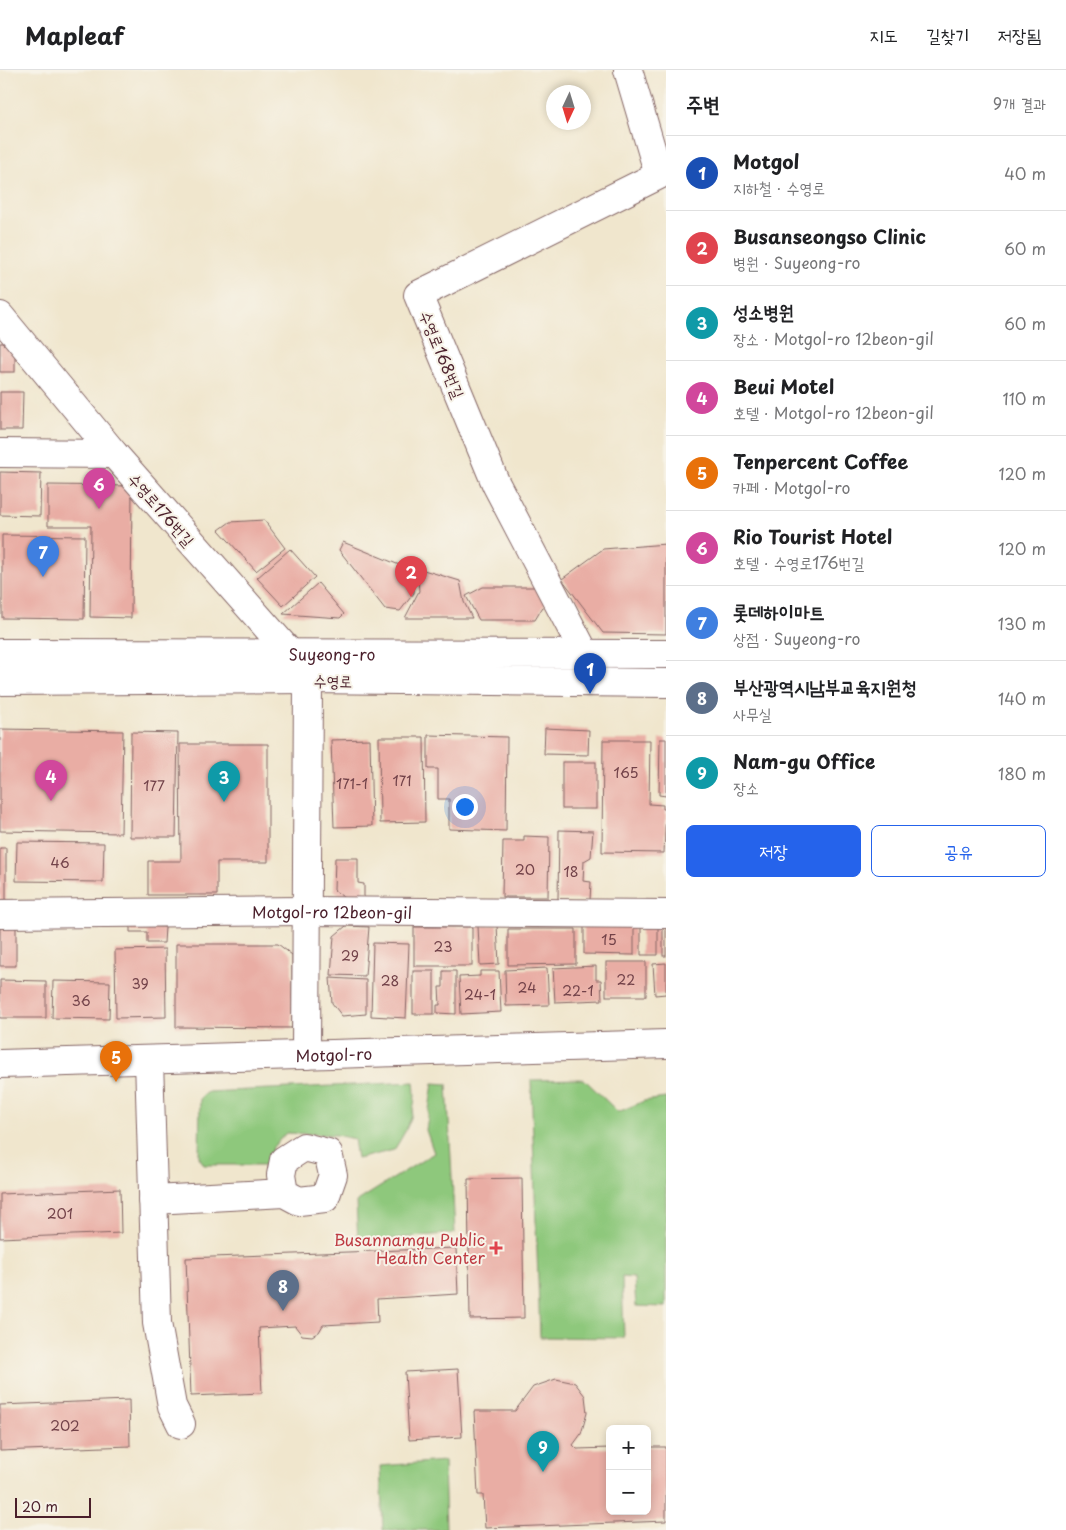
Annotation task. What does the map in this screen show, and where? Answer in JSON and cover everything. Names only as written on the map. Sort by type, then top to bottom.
[{"type":"street","name":"수영로168번길","points":[[585,654],[496,484],[418,295],[658,175],[628,70]]},
{"type":"street","name":"수영로176번길","points":[[0,316],[114,454],[289,652]]},
{"type":"street","points":[[0,453],[114,454]]},
{"type":"street","name":"Suyeong-ro","points":[[0,653],[666,654]]},
{"type":"street","points":[[306,1055],[308,679]]},
{"type":"street","name":"수영로","points":[[0,681],[308,679],[666,683]]},
{"type":"street","name":"Motgol-ro 12beon-gil","points":[[0,914],[306,911],[666,914]]},
{"type":"street","name":"Motgol-ro","points":[[0,1064],[666,1044]]},
{"type":"street","points":[[149,1060],[157,1323],[172,1406],[181,1424]]},
{"type":"street","points":[[153,1200],[284,1193]]},
{"type":"green space","points":[[584,1079],[618,1112],[644,1101],[666,1098],[666,1307],[636,1306],[634,1278],[622,1277],[624,1338],[540,1337],[531,1080]]},
{"type":"green space","points":[[414,1082],[415,1101],[411,1118],[394,1150],[357,1159],[354,1139],[336,1135],[286,1133],[273,1147],[267,1165],[204,1165],[199,1157],[200,1098],[207,1092]]},
{"type":"green space","points":[[433,1083],[447,1084],[455,1233],[358,1242],[356,1202],[434,1153],[426,1130]]},
{"type":"green space","points":[[444,1461],[446,1530],[383,1530],[380,1466]]},
{"type":"building","points":[[0,343],[15,343],[15,372],[0,372]]},
{"type":"building","points":[[0,392],[23,392],[22,430],[0,430]]},
{"type":"building","points":[[0,472],[41,473],[40,516],[0,515]]},
{"type":"building","points":[[48,485],[132,486],[131,618],[90,617],[91,526],[48,526]]},
{"type":"building","points":[[264,520],[285,548],[256,571],[219,530],[230,522]]},
{"type":"building","points":[[2,535],[85,536],[84,619],[2,618]]},
{"type":"building","points":[[343,542],[414,571],[414,593],[400,611],[385,609],[339,550]]},
{"type":"building","points":[[666,544],[666,634],[603,633],[562,579],[603,549]]},
{"type":"building","points":[[290,549],[315,577],[283,606],[257,578]]},
{"type":"building","points":[[417,568],[460,581],[464,602],[472,618],[405,618],[419,591]]},
{"type":"building","points":[[318,583],[344,614],[340,618],[283,614]]},
{"type":"building","points":[[483,587],[539,587],[547,600],[535,620],[479,620],[466,596]]},
{"type":"building","points":[[545,728],[589,730],[588,755],[544,754]]},
{"type":"building","points":[[0,729],[123,731],[121,833],[0,831]]},
{"type":"building","points":[[131,732],[178,733],[176,837],[130,837]]},
{"type":"building","points":[[428,735],[507,737],[506,831],[449,829],[449,799],[438,799],[438,769],[428,769]]},
{"type":"building","points":[[379,737],[424,737],[425,822],[380,823]]},
{"type":"building","points":[[370,739],[372,826],[334,827],[331,740]]},
{"type":"building","points":[[660,739],[666,739],[666,796],[659,795]]},
{"type":"building","points":[[603,740],[650,740],[649,804],[663,805],[663,809],[666,809],[664,853],[602,852]]},
{"type":"building","points":[[180,744],[268,744],[268,862],[217,862],[217,895],[148,895],[148,861],[181,861]]},
{"type":"building","points":[[562,762],[596,762],[596,809],[562,809]]},
{"type":"building","points":[[559,830],[593,831],[591,857],[584,861],[583,881],[591,882],[590,900],[558,899]]},
{"type":"building","points":[[524,836],[549,837],[548,897],[502,897],[503,841],[524,841]]},
{"type":"building","points":[[17,842],[104,843],[103,882],[16,881]]},
{"type":"building","points":[[0,848],[6,848],[6,902],[0,902]]},
{"type":"building","points":[[335,858],[358,858],[358,883],[364,884],[364,900],[347,900],[334,890]]},
{"type":"building","points":[[584,923],[634,924],[634,955],[584,954]]},
{"type":"building","points":[[641,923],[658,924],[658,955],[641,955]]},
{"type":"building","points":[[16,925],[16,966],[0,966],[0,926]]},
{"type":"building","points":[[497,925],[499,964],[480,965],[478,926]]},
{"type":"building","points":[[663,925],[666,925],[666,956],[663,956]]},
{"type":"building","points":[[130,926],[165,927],[164,943],[147,943],[147,932],[130,932]]},
{"type":"building","points":[[346,926],[369,927],[365,976],[331,975],[334,936]]},
{"type":"building","points":[[414,927],[472,927],[472,966],[414,966]]},
{"type":"building","points":[[508,929],[576,929],[576,964],[508,965]]},
{"type":"building","points":[[373,943],[409,944],[406,1018],[371,1016]]},
{"type":"building","points":[[176,944],[278,944],[292,955],[292,1028],[176,1027]]},
{"type":"building","points":[[165,949],[166,1017],[116,1018],[115,950]]},
{"type":"building","points":[[606,962],[646,962],[646,996],[606,996]]},
{"type":"building","points":[[666,963],[666,994],[655,995],[653,964]]},
{"type":"building","points":[[596,966],[596,980],[601,980],[602,1000],[555,1002],[553,968]]},
{"type":"building","points":[[547,968],[549,1005],[506,1006],[505,970]]},
{"type":"building","points":[[413,971],[434,971],[434,1014],[413,1014]]},
{"type":"building","points":[[443,971],[456,971],[456,1014],[437,1013],[437,1005],[440,1005],[439,987],[443,987]]},
{"type":"building","points":[[480,971],[499,971],[501,1012],[461,1014],[459,977],[480,976]]},
{"type":"building","points":[[330,978],[366,980],[366,1014],[342,1016],[332,1003]]},
{"type":"building","points":[[0,980],[46,981],[46,1018],[0,1018]]},
{"type":"building","points":[[53,981],[110,982],[109,1019],[52,1018]]},
{"type":"building","name":"Busannamgu Public Health Center","points":[[522,1178],[524,1318],[470,1319],[468,1179]]},
{"type":"building","points":[[120,1189],[121,1233],[0,1238],[0,1194]]},
{"type":"building","points":[[456,1248],[458,1294],[377,1299],[378,1322],[323,1325],[319,1332],[312,1336],[302,1335],[295,1326],[259,1328],[262,1393],[191,1396],[186,1258]]},
{"type":"building","points":[[458,1369],[462,1437],[409,1440],[405,1372]]},
{"type":"building","points":[[556,1379],[575,1383],[585,1396],[587,1413],[581,1434],[573,1445],[577,1449],[606,1448],[606,1515],[651,1515],[651,1447],[666,1447],[666,1521],[485,1528],[483,1495],[478,1495],[474,1411],[515,1411],[533,1387]]},
{"type":"building","points":[[129,1400],[130,1446],[0,1451],[0,1405]]},
{"type":"place","name":"Rio Tourist Hotel","points":[[99,509]]},
{"type":"place","name":"롯데하이마트","points":[[43,577]]},
{"type":"place","name":"Busanseongso Clinic","points":[[411,597]]},
{"type":"place","name":"Motgol","points":[[590,694]]},
{"type":"place","name":"Beui Motel","points":[[51,801]]},
{"type":"place","name":"성소병원","points":[[224,802]]},
{"type":"place","name":"Tenpercent Coffee","points":[[116,1082]]},
{"type":"place","name":"Busannamgu Public Health Center","points":[[496,1248]]},
{"type":"place","name":"부산광역시남부교육지원청","points":[[283,1311]]},
{"type":"place","name":"Nam-gu Office","points":[[543,1472]]}]
